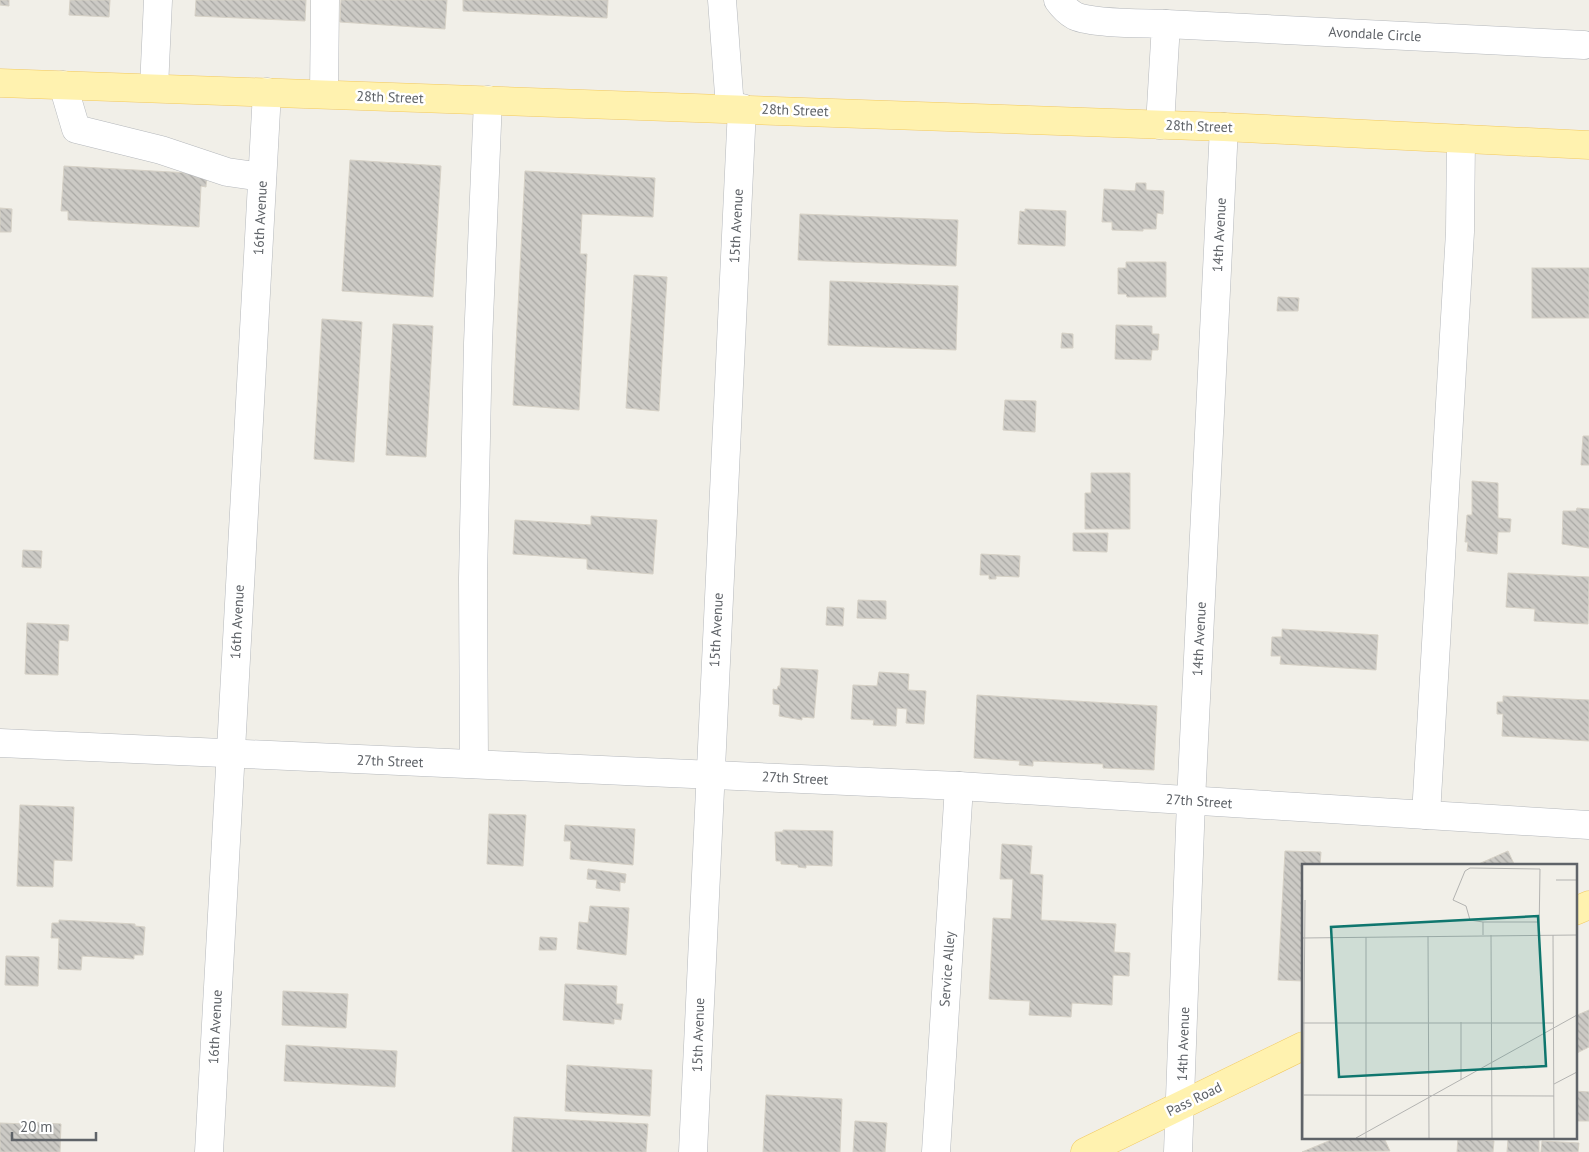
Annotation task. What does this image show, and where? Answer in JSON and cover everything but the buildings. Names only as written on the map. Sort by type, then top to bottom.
[{"type":"main road","name":"28th Street","points":[[0,83],[1224,127],[1589,145]]},
{"type":"main road","points":[[1576,910],[1589,904]]},
{"type":"main road","name":"Pass Road","points":[[1085,1152],[1302,1046]]},
{"type":"street","points":[[154,88],[158,0]]},
{"type":"street","points":[[324,94],[325,0]]},
{"type":"street","name":"15th Avenue","points":[[693,1152],[736,108],[722,0]]},
{"type":"street","name":"Avondale Circle","points":[[1058,0],[1063,7],[1076,16],[1092,20],[1587,49]]},
{"type":"street","points":[[1160,125],[1166,24]]},
{"type":"street","points":[[63,85],[76,129],[162,150],[227,172],[262,177]]},
{"type":"street","name":"16th Avenue","points":[[209,1152],[229,755],[267,92]]},
{"type":"street","points":[[474,764],[473,578],[478,344],[488,100]]},
{"type":"street","name":"14th Avenue","points":[[1178,1152],[1191,801],[1224,127]]},
{"type":"street","points":[[1426,815],[1460,242],[1461,139]]},
{"type":"street","name":"27th Street","points":[[0,743],[229,755],[959,786],[1589,825]]},
{"type":"street","name":"Service Alley","points":[[936,1152],[959,786]]}]
